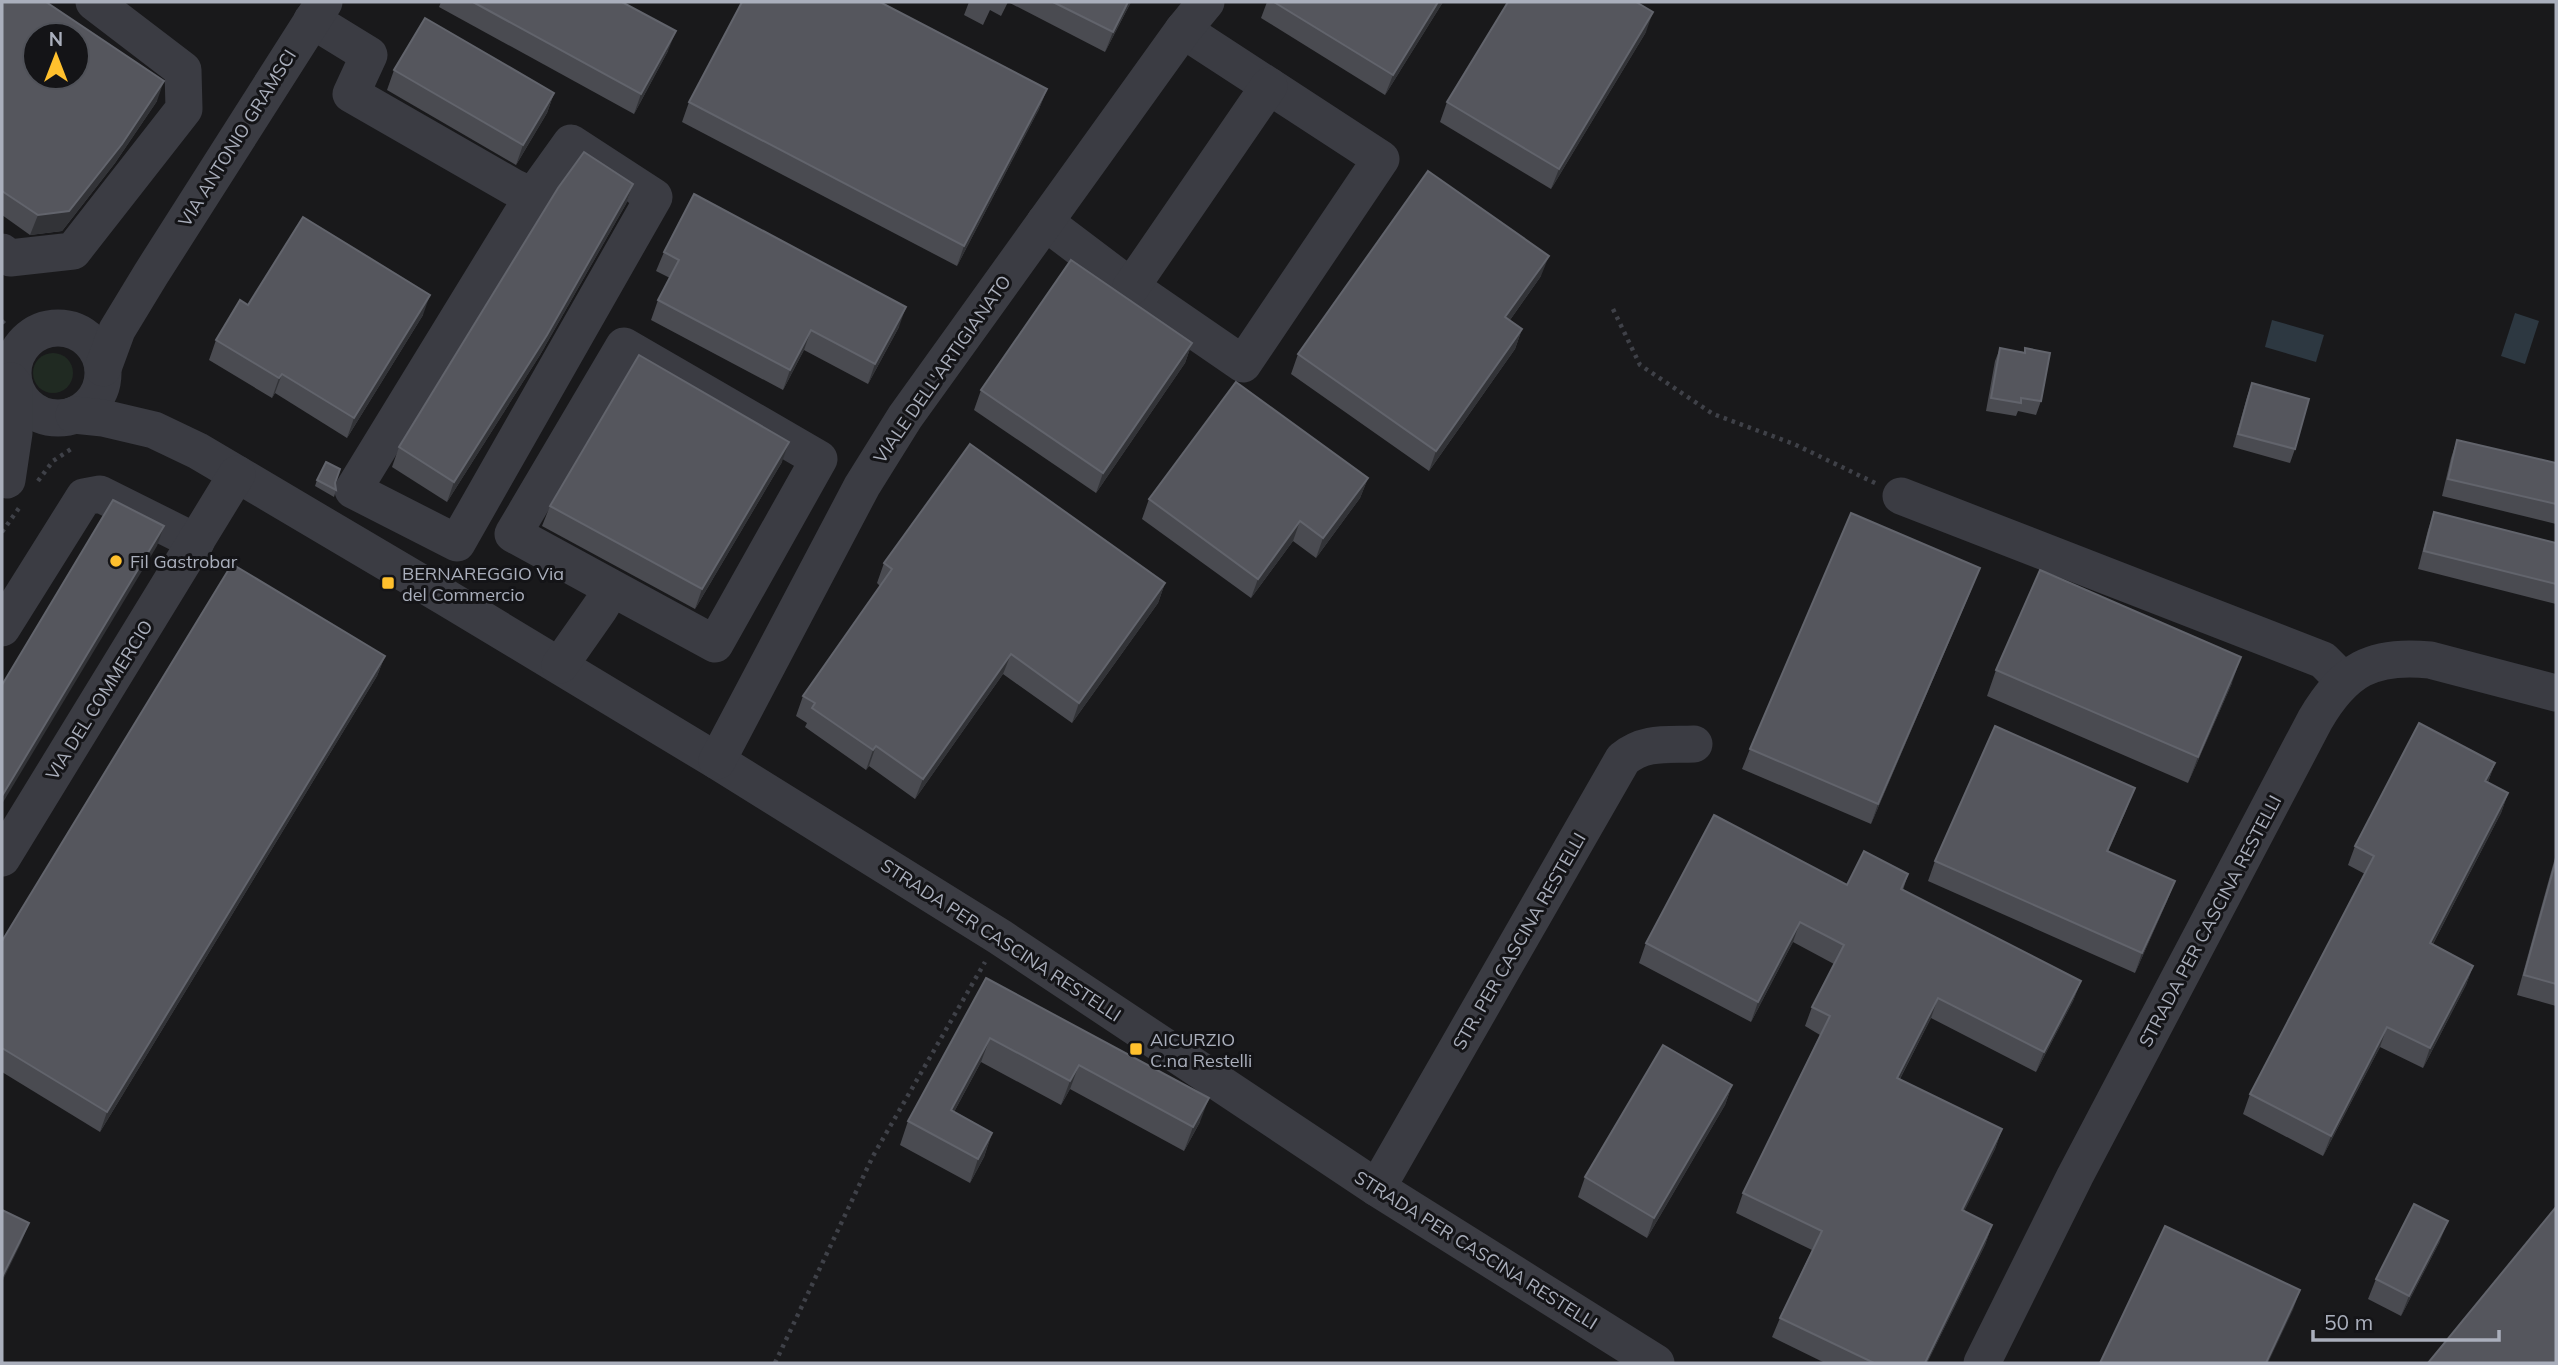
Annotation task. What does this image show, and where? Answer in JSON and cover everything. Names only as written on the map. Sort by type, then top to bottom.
[{"type":"street","points":[[2,252],[10,258],[73,251],[184,109],[183,70],[94,2]]},
{"type":"street","name":"VIALE DELL'ARTIGIANATO","points":[[717,761],[862,486],[905,417],[1183,30],[1206,2]]},
{"type":"street","points":[[318,11],[369,55],[351,94],[533,196]]},
{"type":"street","name":"VIA ANTONIO GRAMSCI","points":[[103,368],[117,330],[318,11]]},
{"type":"street","points":[[1045,222],[1131,287],[1243,363],[1381,159],[1183,30]]},
{"type":"street","points":[[1131,287],[1269,86]]},
{"type":"street","points":[[571,143],[654,197],[457,543],[353,490],[533,196],[571,143]]},
{"type":"street","name":"VIA ANTONIO GRAMSCI","points":[[50,329],[100,309],[151,274]]},
{"type":"street","points":[[4,322],[16,329],[73,330],[87,338],[99,353],[112,388],[154,430]]},
{"type":"street","points":[[17,488],[8,375],[17,353],[26,341],[50,329]]},
{"type":"street","points":[[624,346],[819,459],[715,644],[612,588],[513,534],[624,346]]},
{"type":"street","points":[[77,430],[102,385],[103,368]]},
{"type":"street","points":[[8,375],[22,400],[38,413],[58,418],[77,430]]},
{"type":"street","points":[[17,488],[41,442],[103,418],[154,430],[237,474]]},
{"type":"street","name":"STRADA PER CASCINA RESTELLI","points":[[237,474],[560,665],[1000,937],[1377,1188],[1656,1363]]},
{"type":"street","name":"VIA DEL COMMERCIO","points":[[2,858],[237,474]]},
{"type":"street","points":[[2,628],[84,497],[100,494],[196,542]]},
{"type":"street","points":[[1901,496],[2323,660],[2343,680]]},
{"type":"street","points":[[560,665],[612,588]]},
{"type":"street","name":"STRADA PER CASCINA RESTELLI","points":[[1982,1363],[2075,1176],[2315,720],[2343,680],[2371,664],[2384,660],[2430,660],[2556,693]]},
{"type":"street","name":"STR. PER CASCINA RESTELLI","points":[[1377,1188],[1623,760],[1635,749],[1654,745],[1694,744]]},
{"type":"path","points":[[1613,309],[1640,365],[1713,414],[1794,444],[1901,496]]},
{"type":"path","points":[[2,531],[17,488],[69,449],[77,430]]},
{"type":"path","points":[[775,1363],[873,1156],[1000,937]]},
{"type":"shaded area","points":[[2515,313],[2539,321],[2525,364],[2501,356]]},
{"type":"shaded area","points":[[2272,320],[2324,335],[2316,362],[2265,347]]},
{"type":"shaded area","points":[[53,353],[67,359],[73,373],[67,387],[53,393],[39,387],[33,373],[39,359]]},
{"type":"building","points":[[2,2],[46,2],[74,21],[21,21],[21,91],[91,91],[91,32],[164,81],[122,144],[69,211],[38,215],[2,191]]},
{"type":"building","points":[[473,2],[622,2],[676,31],[641,94]]},
{"type":"building","points":[[742,2],[880,2],[1047,89],[964,246],[689,102]]},
{"type":"building","points":[[1053,2],[1128,2],[1113,32]]},
{"type":"building","points":[[1274,2],[1438,2],[1393,75]]},
{"type":"building","points":[[1508,2],[1636,2],[1653,12],[1559,169],[1447,102]]},
{"type":"building","points":[[425,18],[554,93],[523,145],[394,70]]},
{"type":"building","points":[[584,152],[633,184],[547,335],[454,482],[399,447],[558,188]]},
{"type":"building","points":[[1428,171],[1549,256],[1505,317],[1522,329],[1436,451],[1298,354]]},
{"type":"building","points":[[694,194],[906,307],[875,364],[811,330],[790,370],[658,300],[679,260],[664,252]]},
{"type":"building","points":[[303,217],[430,295],[354,418],[282,374],[279,378],[216,340],[240,300],[248,305]]},
{"type":"building","points":[[1071,260],[1192,343],[1103,473],[981,390]]},
{"type":"building","points":[[2000,348],[2025,353],[2025,348],[2050,353],[2041,401],[2021,398],[2021,403],[1991,398]]},
{"type":"building","points":[[639,355],[789,442],[702,589],[550,506]]},
{"type":"building","points":[[1236,382],[1368,478],[1323,538],[1300,521],[1258,579],[1149,499]]},
{"type":"building","points":[[2252,383],[2309,399],[2295,449],[2238,434]]},
{"type":"building","points":[[2457,440],[2556,463],[2556,504],[2448,479]]},
{"type":"building","points":[[970,444],[1165,583],[1079,703],[1011,654],[923,779],[876,746],[873,750],[812,708],[815,703],[803,696],[892,569],[884,563]]},
{"type":"building","points":[[326,462],[340,469],[335,483],[336,490],[317,480]]},
{"type":"building","points":[[113,500],[164,526],[2,796],[2,685]]},
{"type":"building","points":[[2434,512],[2556,543],[2556,584],[2424,551]]},
{"type":"building","points":[[1851,513],[1980,568],[1878,804],[1750,749]]},
{"type":"building","points":[[232,564],[385,656],[107,1112],[2,1048],[2,941]]},
{"type":"building","points":[[2040,570],[2241,657],[2198,757],[1996,670]]},
{"type":"building","points":[[2419,723],[2495,763],[2485,781],[2508,793],[2430,943],[2473,966],[2430,1048],[2387,1027],[2331,1136],[2250,1094],[2374,856],[2355,846]]},
{"type":"building","points":[[1995,726],[2135,788],[2107,851],[2175,881],[2142,953],[1935,861]]},
{"type":"building","points":[[1714,815],[1847,885],[1864,851],[1908,874],[1901,889],[2081,981],[2044,1052],[1938,998],[1897,1078],[2002,1129],[1962,1210],[1992,1225],[1925,1363],[1874,1363],[1780,1318],[1822,1231],[1743,1193],[1830,1016],[1812,1007],[1844,945],[1800,922],[1758,1002],[1646,943]]},
{"type":"building","points":[[2556,860],[2556,984],[2524,975]]},
{"type":"building","points":[[986,978],[1209,1098],[1193,1127],[1079,1065],[1070,1081],[990,1038],[951,1110],[992,1133],[978,1159],[908,1121]]},
{"type":"building","points":[[1663,1045],[1732,1085],[1654,1218],[1585,1177]]},
{"type":"building","points":[[2414,1204],[2448,1221],[2409,1296],[2376,1279]]},
{"type":"building","points":[[2556,1207],[2556,1363],[2428,1363]]},
{"type":"building","points":[[2,1210],[29,1223],[2,1277]]},
{"type":"building","points":[[2165,1226],[2300,1290],[2266,1363],[2100,1363]]},
{"type":"place","name":"Fil Gastrobar","points":[[116,561]]},
{"type":"place","name":"BERNAREGGIO Via del Commercio","points":[[388,583]]},
{"type":"place","name":"AICURZIO C.na Restelli","points":[[1136,1049]]}]
